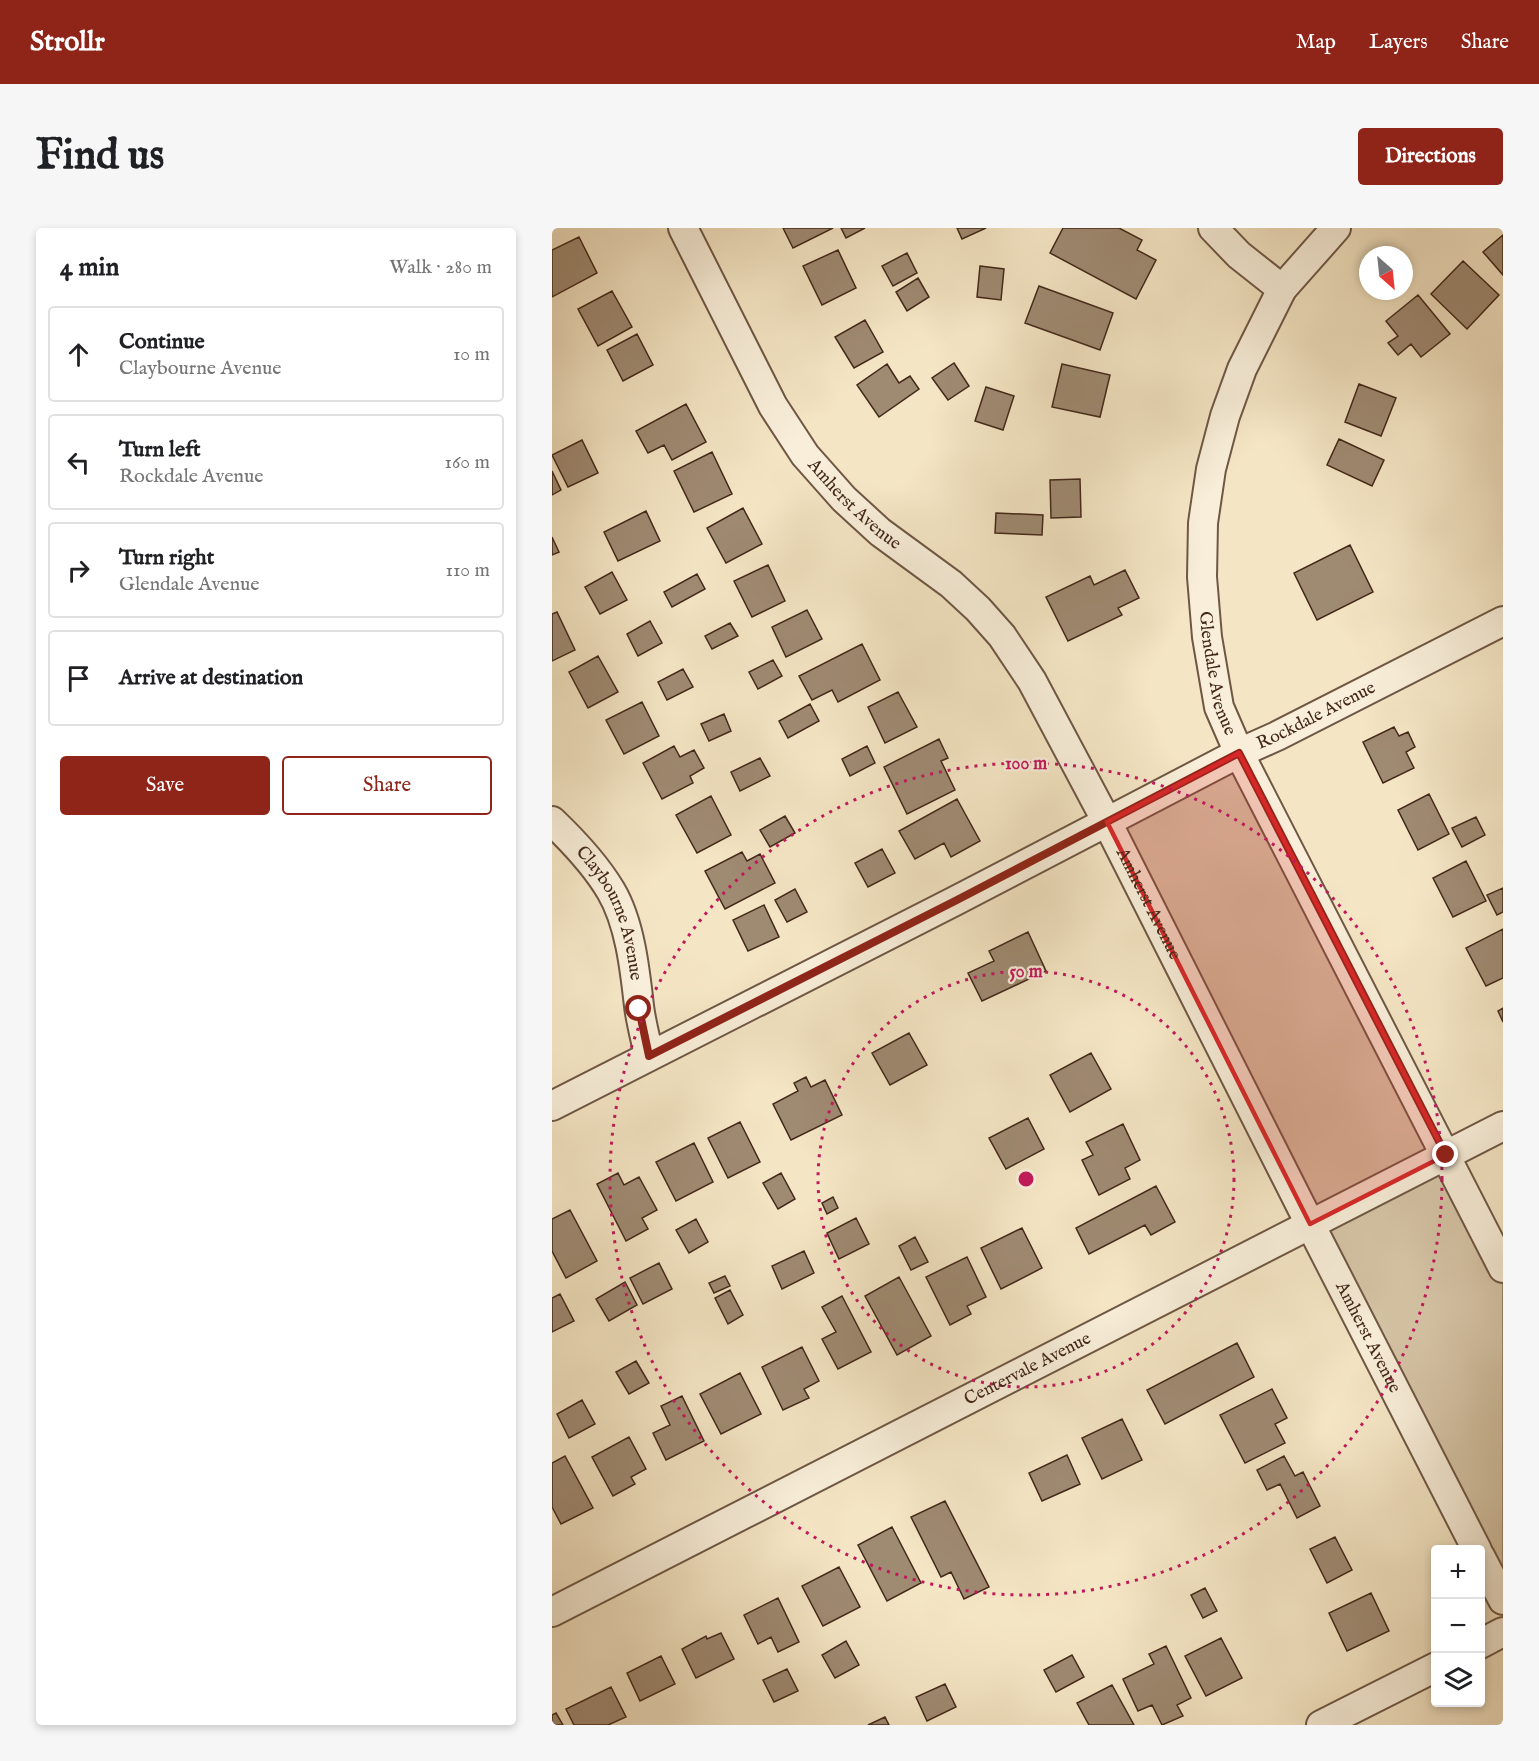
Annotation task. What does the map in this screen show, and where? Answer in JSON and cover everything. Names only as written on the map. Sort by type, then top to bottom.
[{"type":"street","name":"Amherst Avenue","points":[[683,228],[773,406],[805,455],[844,499],[880,532],[951,584],[978,609],[1002,636],[1032,681],[1107,822],[1474,1545]]},
{"type":"street","points":[[1213,228],[1239,255],[1282,289]]},
{"type":"street","name":"Glendale Avenue","points":[[1336,228],[1282,289],[1242,369],[1225,416],[1211,469],[1203,523],[1202,577],[1207,637],[1219,707],[1239,753],[1503,1268]]},
{"type":"street","name":"Rockdale Avenue","points":[[552,1106],[955,901],[1239,753],[1278,736],[1503,621]]},
{"type":"street","name":"Claybourne Avenue","points":[[552,820],[590,861],[612,893],[627,931],[649,1056]]},
{"type":"street","name":"Centervale Avenue","points":[[552,1612],[1503,1126]]},
{"type":"street","points":[[1485,1566],[1503,1600]]},
{"type":"street","points":[[1485,1641],[1503,1632]]},
{"type":"street","points":[[1321,1725],[1431,1670]]},
{"type":"highlighted area","points":[[1239,753],[1446,1155],[1310,1224],[1107,822]]},
{"type":"shaded area","points":[[1239,753],[1503,1268],[1503,1600],[1485,1565],[1485,1545],[1475,1545],[1107,822]]},
{"type":"building","points":[[783,228],[833,228],[793,248]]},
{"type":"building","points":[[841,228],[865,228],[846,238]]},
{"type":"building","points":[[957,228],[986,228],[962,239]]},
{"type":"building","points":[[1063,228],[1119,228],[1142,240],[1137,250],[1156,260],[1136,299],[1050,253]]},
{"type":"building","points":[[1503,235],[1503,275],[1483,252]]},
{"type":"building","points":[[579,237],[597,273],[552,297],[552,250]]},
{"type":"building","points":[[838,250],[856,288],[822,305],[803,266]]},
{"type":"building","points":[[907,253],[917,273],[893,286],[882,266]]},
{"type":"building","points":[[1463,261],[1499,295],[1467,329],[1431,294]]},
{"type":"building","points":[[980,266],[1004,269],[1001,300],[977,297]]},
{"type":"building","points":[[918,278],[929,297],[907,311],[896,292]]},
{"type":"building","points":[[1039,286],[1113,313],[1100,350],[1025,323]]},
{"type":"building","points":[[612,291],[632,327],[598,346],[578,309]]},
{"type":"building","points":[[1418,295],[1450,334],[1421,357],[1411,344],[1398,355],[1388,343],[1398,336],[1386,321]]},
{"type":"building","points":[[865,320],[883,352],[854,368],[835,337]]},
{"type":"building","points":[[637,334],[653,365],[623,381],[607,350]]},
{"type":"building","points":[[954,363],[969,386],[948,400],[932,378]]},
{"type":"building","points":[[887,364],[899,383],[910,376],[919,389],[879,417],[857,385]]},
{"type":"building","points":[[1062,364],[1110,375],[1100,417],[1052,407]]},
{"type":"building","points":[[1359,384],[1396,398],[1381,436],[1345,422]]},
{"type":"building","points":[[986,387],[1014,396],[1003,430],[975,421]]},
{"type":"building","points":[[686,404],[706,442],[672,460],[664,445],[648,453],[636,431]]},
{"type":"building","points":[[1339,439],[1384,460],[1372,486],[1327,465]]},
{"type":"building","points":[[582,440],[598,473],[568,487],[552,455]]},
{"type":"building","points":[[712,452],[732,494],[694,512],[674,471]]},
{"type":"building","points":[[552,471],[561,490],[552,495]]},
{"type":"building","points":[[1080,479],[1081,517],[1051,518],[1050,480]]},
{"type":"building","points":[[743,508],[762,544],[726,563],[707,528]]},
{"type":"building","points":[[646,511],[660,541],[618,561],[604,532]]},
{"type":"building","points":[[996,513],[1043,515],[1042,535],[995,533]]},
{"type":"building","points":[[552,537],[559,552],[552,555]]},
{"type":"building","points":[[1350,545],[1373,592],[1317,620],[1294,573]]},
{"type":"building","points":[[768,565],[785,601],[752,617],[734,581]]},
{"type":"building","points":[[1125,570],[1139,598],[1118,608],[1122,615],[1068,641],[1046,597],[1090,576],[1094,585]]},
{"type":"building","points":[[612,572],[627,600],[600,614],[585,587]]},
{"type":"building","points":[[697,574],[705,589],[672,607],[664,592]]},
{"type":"building","points":[[807,610],[822,639],[786,657],[772,627]]},
{"type":"building","points":[[557,612],[575,650],[552,661],[552,614]]},
{"type":"building","points":[[650,621],[662,643],[638,656],[627,634]]},
{"type":"building","points":[[730,623],[738,636],[712,649],[705,636]]},
{"type":"building","points":[[862,644],[880,680],[838,702],[832,690],[812,700],[799,676]]},
{"type":"building","points":[[598,656],[618,692],[588,708],[569,672]]},
{"type":"building","points":[[773,660],[782,676],[758,689],[749,672]]},
{"type":"building","points":[[683,669],[693,687],[667,700],[658,682]]},
{"type":"building","points":[[898,692],[917,727],[885,743],[868,707]]},
{"type":"building","points":[[642,702],[659,736],[624,754],[606,720]]},
{"type":"building","points":[[810,704],[819,721],[788,738],[779,721]]},
{"type":"building","points":[[724,714],[731,731],[709,741],[701,724]]},
{"type":"building","points":[[1394,727],[1399,736],[1408,732],[1415,747],[1406,752],[1414,768],[1383,783],[1363,742]]},
{"type":"building","points":[[939,739],[948,758],[941,761],[955,790],[907,814],[884,767]]},
{"type":"building","points":[[674,746],[680,757],[694,750],[704,768],[690,776],[693,783],[662,799],[643,763]]},
{"type":"building","points":[[867,746],[875,763],[850,776],[842,759]]},
{"type":"building","points":[[760,758],[770,776],[740,791],[731,772]]},
{"type":"building","points":[[1429,794],[1449,834],[1418,850],[1398,810]]},
{"type":"building","points":[[711,796],[731,835],[697,853],[676,815]]},
{"type":"building","points":[[957,799],[980,841],[951,857],[944,843],[915,859],[899,831]]},
{"type":"building","points":[[785,816],[795,833],[770,847],[760,830]]},
{"type":"building","points":[[1476,817],[1485,835],[1462,847],[1452,828]]},
{"type":"building","points":[[882,849],[895,873],[868,887],[855,863]]},
{"type":"building","points":[[742,852],[747,861],[760,854],[775,883],[725,909],[705,871]]},
{"type":"building","points":[[1466,861],[1486,901],[1453,917],[1433,878]]},
{"type":"building","points":[[1503,888],[1503,912],[1497,915],[1487,895]]},
{"type":"building","points":[[795,889],[807,912],[787,922],[775,900]]},
{"type":"building","points":[[764,905],[779,937],[748,951],[733,920]]},
{"type":"building","points":[[1503,929],[1503,978],[1486,986],[1466,948]]},
{"type":"building","points":[[1028,932],[1046,971],[982,1001],[968,973],[994,961],[989,951]]},
{"type":"building","points":[[1503,1008],[1503,1022],[1498,1011]]},
{"type":"building","points":[[909,1033],[927,1065],[890,1085],[872,1053]]},
{"type":"building","points":[[1091,1053],[1111,1089],[1070,1112],[1050,1075]]},
{"type":"building","points":[[806,1077],[811,1087],[825,1080],[842,1115],[791,1140],[773,1104],[798,1091],[794,1083]]},
{"type":"building","points":[[1028,1118],[1044,1149],[1006,1169],[989,1138]]},
{"type":"building","points":[[740,1122],[760,1162],[728,1178],[708,1138]]},
{"type":"building","points":[[1123,1124],[1140,1160],[1125,1168],[1130,1179],[1099,1195],[1082,1160],[1093,1155],[1086,1142]]},
{"type":"building","points":[[694,1143],[713,1182],[676,1201],[656,1162]]},
{"type":"building","points":[[618,1173],[624,1185],[639,1177],[657,1210],[642,1218],[648,1229],[626,1241],[597,1184]]},
{"type":"building","points":[[781,1173],[795,1199],[778,1209],[763,1183]]},
{"type":"building","points":[[1156,1186],[1175,1222],[1151,1235],[1145,1225],[1089,1254],[1076,1228]]},
{"type":"building","points":[[833,1197],[838,1208],[827,1214],[822,1203]]},
{"type":"building","points":[[570,1210],[597,1261],[566,1278],[552,1251],[552,1219]]},
{"type":"building","points":[[856,1218],[869,1244],[839,1259],[827,1233]]},
{"type":"building","points":[[696,1219],[708,1242],[689,1253],[676,1230]]},
{"type":"building","points":[[1022,1228],[1042,1268],[1001,1289],[981,1248]]},
{"type":"building","points":[[915,1237],[928,1262],[911,1270],[899,1246]]},
{"type":"building","points":[[804,1251],[814,1273],[782,1289],[772,1266]]},
{"type":"building","points":[[967,1257],[986,1297],[967,1306],[971,1314],[950,1325],[926,1277]]},
{"type":"building","points":[[659,1263],[672,1289],[643,1304],[630,1278]]},
{"type":"building","points":[[725,1276],[730,1286],[714,1293],[709,1283]]},
{"type":"building","points":[[899,1277],[931,1336],[897,1355],[865,1296]]},
{"type":"building","points":[[625,1282],[637,1305],[609,1321],[596,1299]]},
{"type":"building","points":[[730,1290],[743,1315],[728,1324],[715,1298]]},
{"type":"building","points":[[560,1294],[574,1321],[552,1332],[552,1298]]},
{"type":"building","points":[[842,1296],[871,1352],[838,1369],[822,1339],[836,1332],[822,1307]]},
{"type":"building","points":[[1237,1343],[1254,1377],[1165,1424],[1147,1390]]},
{"type":"building","points":[[802,1347],[819,1381],[804,1389],[809,1398],[783,1410],[762,1367]]},
{"type":"building","points":[[636,1361],[649,1383],[629,1394],[616,1372]]},
{"type":"building","points":[[740,1373],[761,1414],[721,1434],[700,1394]]},
{"type":"building","points":[[1272,1389],[1287,1418],[1275,1424],[1285,1443],[1245,1463],[1220,1415]]},
{"type":"building","points":[[682,1396],[704,1441],[666,1460],[653,1433],[670,1425],[661,1406]]},
{"type":"building","points":[[582,1400],[595,1424],[569,1438],[557,1414]]},
{"type":"building","points":[[1122,1419],[1142,1460],[1102,1479],[1082,1438]]},
{"type":"building","points":[[629,1437],[646,1469],[631,1477],[635,1484],[613,1496],[592,1457]]},
{"type":"building","points":[[1067,1455],[1080,1484],[1042,1501],[1029,1473]]},
{"type":"building","points":[[565,1456],[593,1508],[561,1524],[552,1507],[552,1463]]},
{"type":"building","points":[[1284,1456],[1295,1476],[1303,1472],[1320,1506],[1297,1518],[1280,1484],[1267,1490],[1257,1470]]},
{"type":"building","points":[[945,1501],[989,1587],[964,1599],[951,1572],[941,1577],[911,1517]]},
{"type":"building","points":[[892,1527],[921,1583],[887,1601],[858,1545]]},
{"type":"building","points":[[1335,1537],[1352,1570],[1327,1583],[1310,1549]]},
{"type":"building","points":[[839,1567],[860,1607],[823,1626],[802,1586]]},
{"type":"building","points":[[1205,1588],[1217,1611],[1203,1618],[1191,1595]]},
{"type":"building","points":[[1371,1593],[1389,1631],[1347,1651],[1329,1613]]},
{"type":"building","points":[[778,1598],[799,1642],[778,1652],[771,1637],[758,1644],[744,1615]]},
{"type":"building","points":[[721,1633],[734,1659],[696,1678],[682,1649],[706,1636],[707,1639]]},
{"type":"building","points":[[1221,1638],[1242,1678],[1206,1696],[1185,1656]]},
{"type":"building","points":[[846,1641],[859,1665],[835,1678],[822,1655]]},
{"type":"building","points":[[1166,1646],[1191,1698],[1177,1705],[1183,1716],[1162,1725],[1152,1705],[1138,1711],[1123,1679],[1154,1664],[1149,1654]]},
{"type":"building","points":[[1072,1655],[1084,1677],[1056,1692],[1044,1670]]},
{"type":"building","points":[[661,1656],[675,1684],[640,1701],[627,1673]]},
{"type":"building","points":[[787,1669],[798,1691],[774,1702],[763,1680]]},
{"type":"building","points":[[945,1684],[956,1707],[927,1721],[916,1697]]},
{"type":"building","points":[[1112,1685],[1134,1725],[1089,1725],[1077,1703]]},
{"type":"building","points":[[611,1687],[626,1717],[608,1725],[574,1725],[566,1709]]},
{"type":"building","points":[[556,1713],[563,1725],[552,1725],[552,1715]]},
{"type":"building","points":[[885,1717],[889,1725],[868,1725]]},
{"type":"route","points":[[639,1009],[649,1056],[955,901],[1239,753],[1446,1155]]}]
